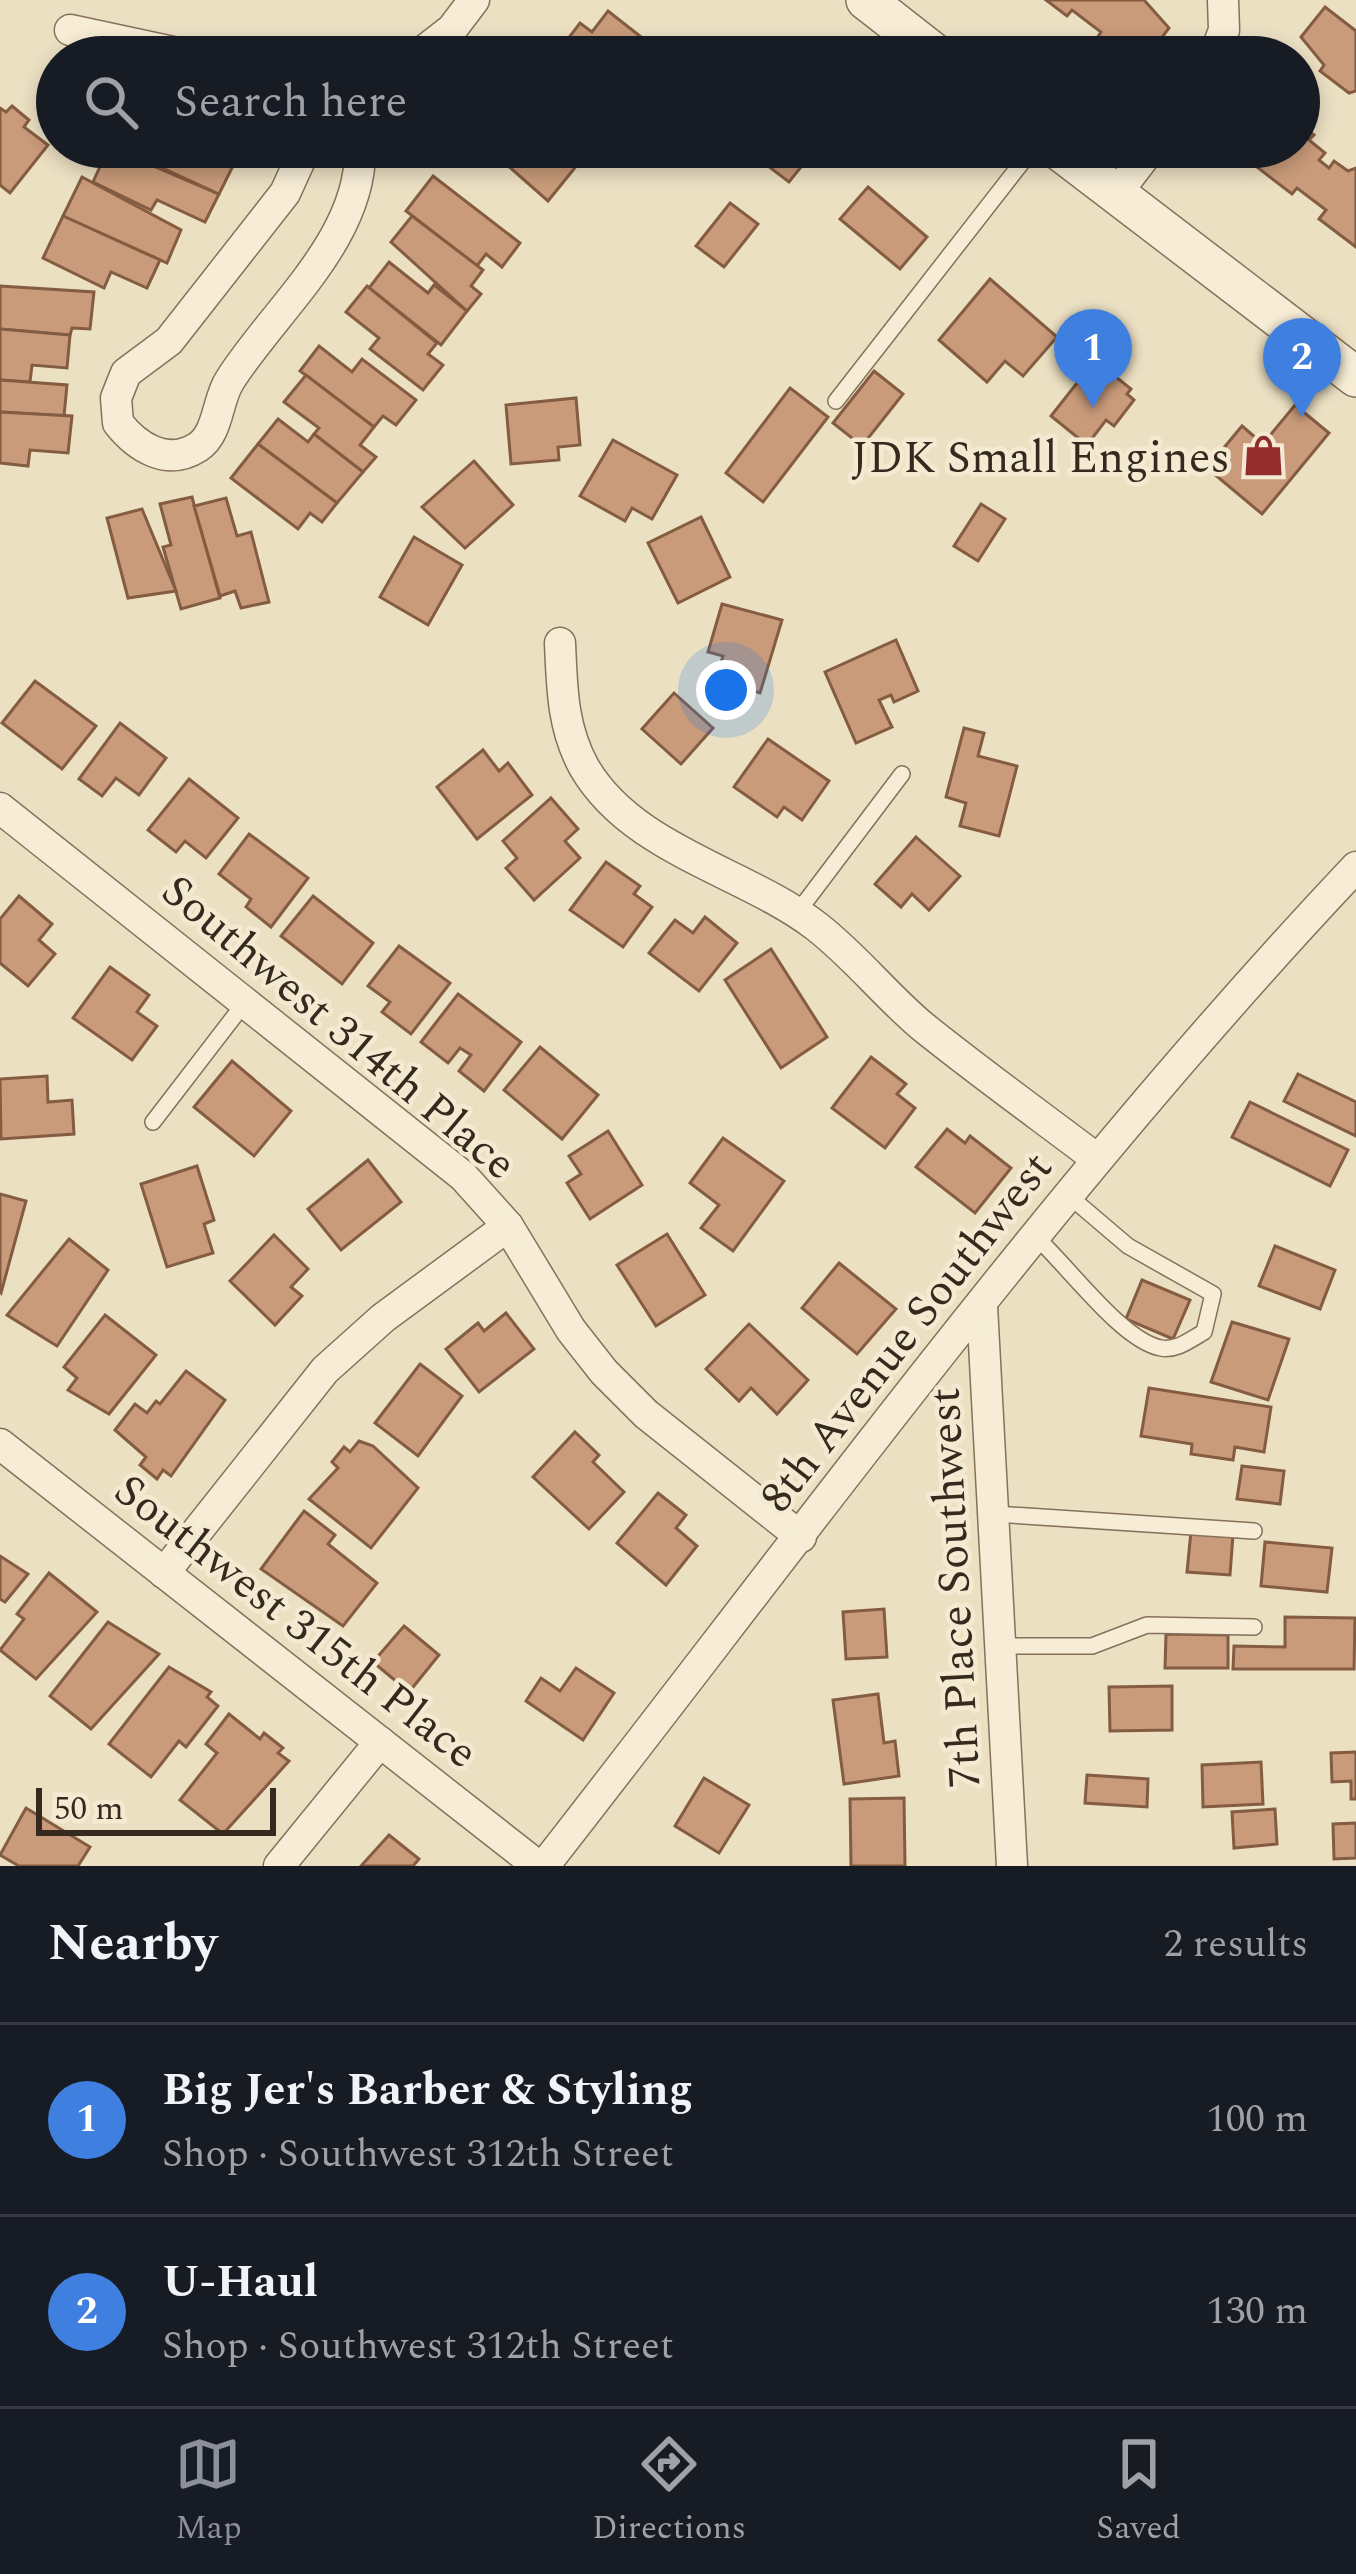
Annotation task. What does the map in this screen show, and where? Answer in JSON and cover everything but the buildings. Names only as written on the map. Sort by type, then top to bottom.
[{"type":"street","points":[[443,36],[474,0]]},
{"type":"street","points":[[866,0],[912,36]]},
{"type":"street","points":[[1222,36],[1223,0]]},
{"type":"street","points":[[70,30],[98,36]]},
{"type":"street","points":[[297,168],[285,194],[170,341],[134,365],[119,386],[118,422],[146,450],[177,454],[205,439],[229,381],[333,237],[356,189],[358,168]]},
{"type":"street","points":[[1082,168],[1356,377]]},
{"type":"street","points":[[1116,194],[1136,168]]},
{"type":"street","points":[[560,643],[564,718],[586,769],[622,808],[671,845],[797,913],[855,957],[918,1022],[1096,1159]]},
{"type":"street","name":"Southwest 314th Place","points":[[0,808],[449,1164],[508,1226],[571,1330],[604,1372],[646,1414],[801,1537]]},
{"type":"street","name":"8th Avenue Southwest","points":[[541,1866],[1096,1159],[1227,1004],[1356,867]]},
{"type":"street","points":[[164,1573],[325,1370],[382,1318],[508,1226]]},
{"type":"street","name":"7th Place Southwest","points":[[982,1306],[1012,1866]]},
{"type":"street","name":"Southwest 315th Place","points":[[0,1444],[541,1866]]},
{"type":"street","points":[[280,1866],[380,1742]]},
{"type":"lane","points":[[836,401],[1018,168]]},
{"type":"lane","points":[[797,913],[902,774]]},
{"type":"lane","points":[[153,1122],[246,1001]]},
{"type":"lane","points":[[1036,1237],[1134,1336],[1160,1348],[1178,1346],[1204,1332],[1213,1294],[1128,1246],[1068,1195]]},
{"type":"lane","points":[[995,1514],[1254,1531]]},
{"type":"lane","points":[[1001,1646],[1092,1646],[1147,1625],[1254,1627]]},
{"type":"place","name":"Big Jer's Barber & Styling","points":[[1093,408]]},
{"type":"place","name":"U-Haul","points":[[1302,417]]},
{"type":"place","name":"JDK Small Engines","points":[[1264,456]]}]
